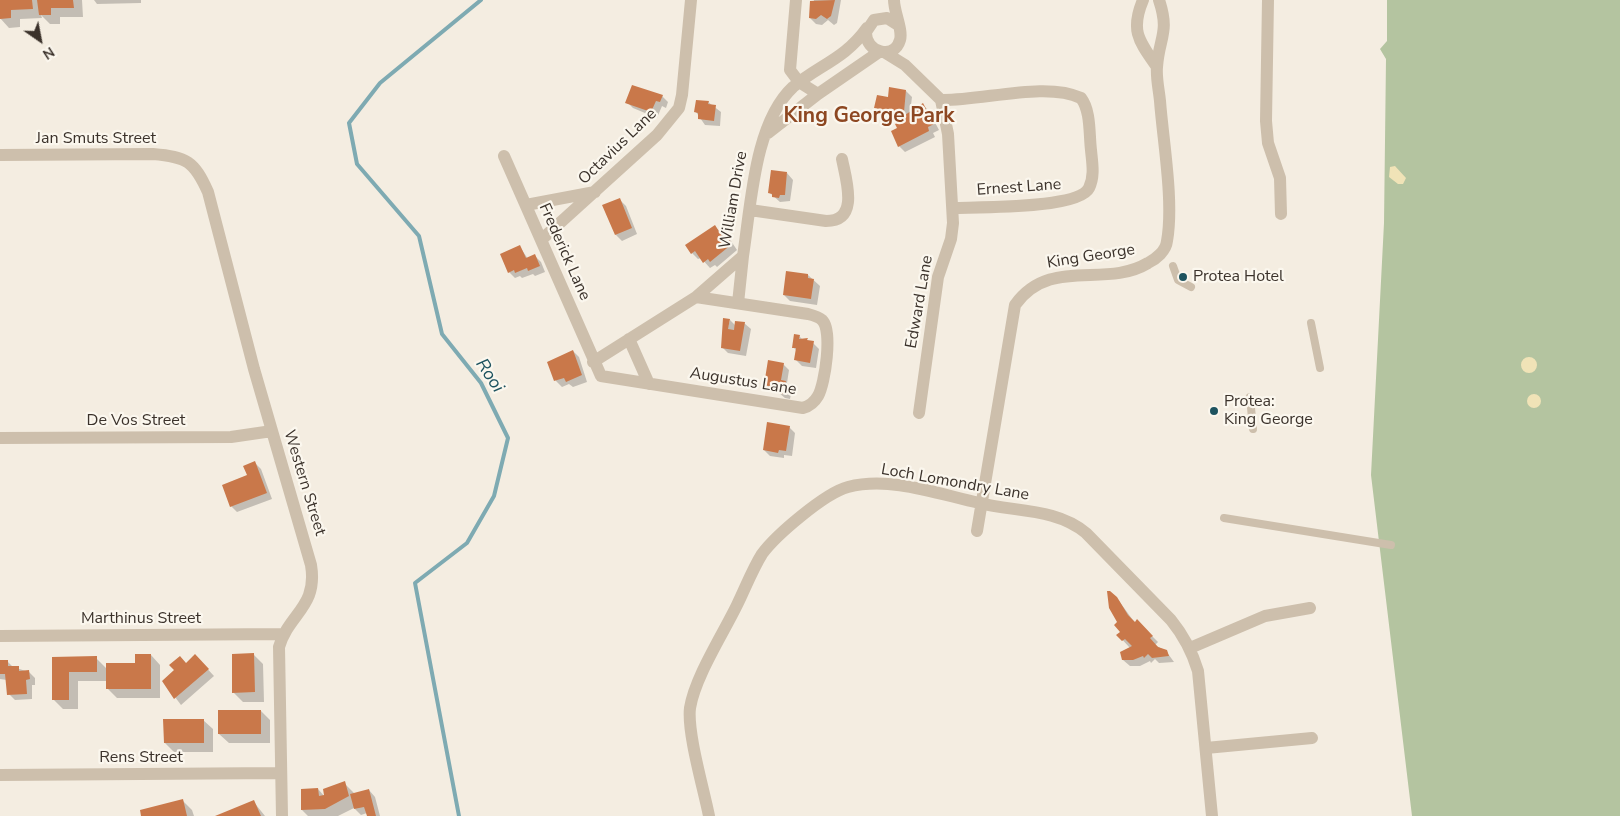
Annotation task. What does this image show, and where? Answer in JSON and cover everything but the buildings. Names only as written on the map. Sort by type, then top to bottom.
[{"type":"street","name":"Octavius Lane","points":[[541,240],[658,135],[678,108],[682,95],[692,0]]},
{"type":"street","points":[[796,0],[790,66],[792,74],[799,82],[818,94]]},
{"type":"street","points":[[892,0],[904,65]]},
{"type":"street","name":"William Drive","points":[[593,362],[696,296],[743,256],[762,139],[784,98],[799,82],[848,50],[892,0]]},
{"type":"street","points":[[1143,0],[1137,14],[1136,28],[1142,46],[1157,67]]},
{"type":"street","name":"King George","points":[[977,531],[1015,305],[1032,287],[1048,279],[1138,268],[1161,254],[1167,242],[1168,193],[1157,67],[1165,34],[1164,20],[1158,0]]},
{"type":"street","points":[[1268,0],[1266,121],[1268,142],[1280,178],[1280,214]]},
{"type":"street","points":[[898,25],[886,18],[870,24],[868,43],[904,65],[941,100]]},
{"type":"street","points":[[762,139],[818,94],[882,52],[894,49],[900,40]]},
{"type":"street","name":"Ernest Lane","points":[[941,100],[962,100],[1049,91],[1065,92],[1082,98],[1087,112],[1093,172],[1089,188],[1084,194],[1062,203],[953,208]]},
{"type":"street","name":"Edward Lane","points":[[919,412],[938,277],[951,239],[953,208],[948,134],[941,100]]},
{"type":"street","name":"Jan Smuts Street","points":[[0,155],[153,154],[180,157],[190,162]]},
{"type":"street","name":"Frederick Lane","points":[[504,156],[593,362]]},
{"type":"street","points":[[750,210],[826,221],[838,219],[846,212],[849,198],[842,159]]},
{"type":"street","name":"Western Street","points":[[190,162],[200,174],[208,192],[272,431],[312,565],[314,580],[311,593],[303,608],[283,634],[278,647],[282,816]]},
{"type":"street","points":[[526,205],[595,192]]},
{"type":"street","points":[[738,304],[743,256]]},
{"type":"street","name":"Augustus Lane","points":[[593,362],[604,378],[803,408],[810,406],[818,395],[826,362],[828,331],[822,320],[808,314],[696,296]]},
{"type":"street","points":[[629,339],[649,384]]},
{"type":"street","name":"De Vos Street","points":[[0,438],[231,437],[272,431]]},
{"type":"street","name":"Loch Lomondry Lane","points":[[710,816],[691,727],[690,708],[694,691],[762,554],[786,529],[823,501],[847,488],[894,485],[982,504],[1056,516],[1077,525],[1171,620],[1182,633],[1190,648],[1198,671],[1212,816]]},
{"type":"street","points":[[1190,648],[1265,616],[1310,608]]},
{"type":"street","name":"Marthinus Street","points":[[0,636],[283,634]]},
{"type":"street","points":[[1206,748],[1312,738]]},
{"type":"street","name":"Rens Street","points":[[0,775],[281,773]]},
{"type":"lane","points":[[1172,266],[1178,280],[1191,287]]},
{"type":"lane","points":[[1311,323],[1320,368]]},
{"type":"lane","points":[[1250,396],[1254,429]]},
{"type":"lane","points":[[1224,518],[1391,545]]},
{"type":"green space","points":[[1387,0],[1620,0],[1620,816],[1412,816],[1371,475],[1384,223],[1386,59],[1380,49],[1387,41]]},
{"type":"sand","points":[[1395,166],[1406,178],[1403,184],[1398,184],[1389,177],[1390,167]]},
{"type":"sand","points":[[1529,357],[1537,365],[1529,373],[1521,365]]},
{"type":"sand","points":[[1534,394],[1539,396],[1541,401],[1539,406],[1534,408],[1529,406],[1527,401],[1529,396]]},
{"type":"waterway","name":"Rooi","points":[[459,816],[415,583],[467,543],[494,496],[508,438],[481,383],[442,334],[419,236],[357,164],[349,123],[380,83],[481,0]]},
{"type":"place","name":"Protea Hotel","points":[[1183,277]]},
{"type":"place","name":"Protea: King George","points":[[1214,411]]},
{"type":"district","name":"King George Park","points":[[869,117]]}]
